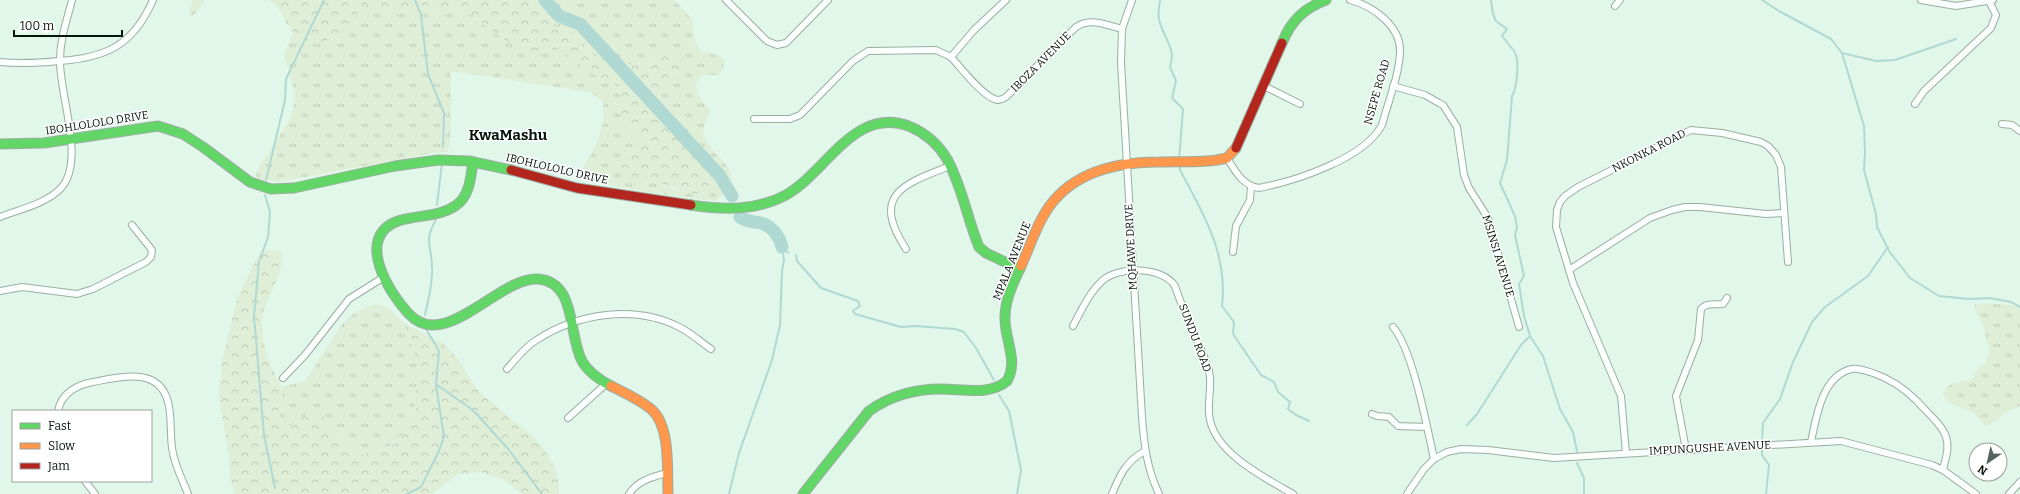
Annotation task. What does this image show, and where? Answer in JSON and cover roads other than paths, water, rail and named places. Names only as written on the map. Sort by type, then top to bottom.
[{"type":"street","points":[[0,217],[39,203],[56,193],[62,187],[70,173],[70,139],[60,61],[63,31],[72,0]]},
{"type":"street","points":[[0,62],[33,64],[95,57],[123,41],[140,24],[153,0]]},
{"type":"street","points":[[726,0],[767,41],[777,45],[786,43],[828,0]]},
{"type":"street","points":[[754,119],[790,119],[800,115],[853,61],[868,51],[936,50],[951,57],[974,30],[1006,0]]},
{"type":"street","name":"MQHAWE DRIVE","points":[[1132,0],[1122,29],[1120,45],[1126,165],[1145,451],[1151,475],[1159,494]]},
{"type":"street","points":[[1126,165],[1148,162],[1190,163],[1227,158],[1236,148],[1262,85],[1285,35],[1295,20],[1312,5],[1326,0]]},
{"type":"street","name":"NSEPE ROAD","points":[[1251,187],[1266,187],[1330,166],[1353,154],[1371,141],[1378,133],[1382,125],[1400,52],[1397,36],[1391,26],[1380,14],[1367,6],[1350,0]]},
{"type":"street","points":[[1615,6],[1620,0]]},
{"type":"street","points":[[1915,104],[1924,91],[1991,28],[1996,15],[1991,0],[1956,6],[1921,0]]},
{"type":"street","name":"IBOZA AVENUE","points":[[951,57],[986,94],[997,100],[1001,100],[1006,98],[1076,27],[1082,23],[1097,22],[1122,29]]},
{"type":"street","points":[[1262,85],[1300,104]]},
{"type":"street","name":"MSINSI AVENUE","points":[[1392,86],[1424,96],[1443,105],[1457,127],[1464,176],[1469,188],[1488,218],[1519,327]]},
{"type":"street","name":"IBOHLOLOLO DRIVE","points":[[0,144],[44,143],[152,127],[169,128],[192,137],[251,184],[269,189],[292,188],[423,162],[453,160],[473,162],[576,188],[724,209],[751,208],[789,194],[811,176],[848,137],[863,128],[881,123],[894,123],[908,125],[929,136],[943,151],[950,166],[979,247],[986,253],[1020,269]]},
{"type":"street","points":[[2002,124],[2012,125],[2020,131]]},
{"type":"street","name":"NKONKA ROAD","points":[[1626,453],[1621,396],[1579,298],[1556,227],[1557,210],[1565,196],[1578,187],[1691,130],[1722,133],[1761,142],[1768,146],[1776,155],[1780,167],[1788,262]]},
{"type":"street","points":[[1227,158],[1244,182],[1251,187],[1250,200],[1236,226],[1233,252]]},
{"type":"street","points":[[473,162],[467,190],[461,202],[453,209],[443,214],[400,220],[384,231],[379,240],[376,251],[377,262],[384,277],[408,313],[415,320],[425,324],[437,325],[448,322],[524,282],[536,279],[548,281],[560,290],[567,302],[577,349],[583,363],[590,371],[606,383],[648,406],[659,418],[664,433],[668,494]]},
{"type":"street","name":"MPALA AVENUE","points":[[803,494],[869,411],[883,401],[934,389],[991,389],[1007,382],[1010,377],[1012,367],[1004,324],[1005,310],[1020,269],[1044,214],[1058,194],[1087,173],[1094,170],[1126,165]]},
{"type":"street","points":[[906,249],[895,232],[890,214],[896,197],[905,185],[950,166]]},
{"type":"street","points":[[1569,270],[1650,218],[1672,210],[1700,207],[1766,214],[1784,213]]},
{"type":"street","points":[[0,291],[22,287],[73,295],[93,289],[139,265],[151,257],[152,250],[132,225]]},
{"type":"street","name":"SUNDU ROAD","points":[[1073,326],[1082,308],[1102,281],[1113,274],[1150,271],[1160,273],[1171,280],[1175,286],[1209,372],[1210,420],[1218,439],[1235,456],[1256,472],[1292,494]]},
{"type":"street","points":[[283,378],[314,344],[349,299],[384,277]]},
{"type":"street","points":[[1686,450],[1676,396],[1698,340],[1701,309],[1704,306],[1723,304],[1727,298]]},
{"type":"street","points":[[507,369],[534,341],[571,322],[596,316],[624,314],[653,318],[680,328],[711,349]]},
{"type":"street","points":[[1393,327],[1402,340],[1427,427],[1434,459]]},
{"type":"street","points":[[1811,442],[1820,406],[1830,385],[1844,372],[1852,369],[1859,369],[1889,379],[1904,388],[1940,426],[1948,442],[1943,470]]},
{"type":"street","points":[[58,410],[61,402],[67,394],[82,384],[131,376],[144,377],[153,381],[164,392],[168,402],[173,454],[188,494]]},
{"type":"street","points":[[568,418],[606,383]]},
{"type":"street","points":[[1372,414],[1389,417],[1396,425],[1401,427],[1427,427]]},
{"type":"street","name":"IMPUNGUSHE AVENUE","points":[[1407,494],[1424,469],[1434,459],[1447,452],[1462,449],[1488,450],[1544,458],[1811,442],[1851,442],[1925,462],[1943,470],[1976,494]]},
{"type":"street","points":[[1112,494],[1128,462],[1145,451]]},
{"type":"street","points":[[629,494],[643,481],[666,473]]},
{"type":"street","points":[[86,482],[95,494]]},
{"type":"street","points":[[2009,494],[2020,482]]},
{"type":"waterway","points":[[266,180],[285,100],[286,79],[324,0]]},
{"type":"waterway","points":[[415,0],[421,15],[428,74],[444,113],[443,147]]},
{"type":"waterway","points":[[545,0],[559,16],[580,24],[720,176],[732,196]]},
{"type":"waterway","points":[[1160,0],[1159,19],[1172,54],[1170,67],[1176,81],[1172,98],[1183,109],[1179,160]]},
{"type":"waterway","points":[[1491,0],[1493,14],[1496,21],[1507,29],[1502,36],[1514,51],[1517,60],[1517,74],[1512,96],[1507,160],[1500,183],[1515,216],[1517,228],[1515,235],[1524,276],[1519,284],[1524,316],[1530,336],[1543,356],[1560,409],[1573,432],[1577,452]]},
{"type":"waterway","points":[[1762,0],[1779,11],[1831,39],[1842,53],[1864,126],[1864,170],[1876,214],[1877,227],[1889,251],[1910,278],[1939,296],[1969,299],[1990,298],[2011,302],[2020,307]]},
{"type":"waterway","points":[[1842,53],[1876,61],[1895,60],[1956,39]]},
{"type":"waterway","points":[[437,205],[442,163]]},
{"type":"waterway","points":[[1180,164],[1180,170],[1198,203],[1218,252],[1223,287],[1222,306],[1234,322],[1233,334],[1261,375],[1274,382],[1278,392],[1290,402],[1288,409],[1296,415],[1309,421]]},
{"type":"waterway","points":[[265,195],[270,212],[268,237],[259,262],[254,316],[264,435],[275,488]]},
{"type":"waterway","points":[[740,217],[748,221],[765,224],[772,229],[779,239],[782,247]]},
{"type":"waterway","points":[[425,315],[432,280],[432,260],[429,239],[432,227],[436,220]]},
{"type":"waterway","points":[[729,494],[739,453],[772,360],[780,325],[782,271],[784,260],[782,247]]},
{"type":"waterway","points":[[1762,441],[1763,423],[1780,399],[1793,362],[1812,322],[1825,307],[1868,276],[1888,247]]},
{"type":"waterway","points":[[782,248],[789,253]]},
{"type":"waterway","points":[[796,255],[797,261],[821,288],[858,301],[860,306],[853,311],[855,314],[901,327],[916,326],[955,329],[964,332],[976,348],[994,380]]},
{"type":"waterway","points":[[407,494],[421,487],[439,451],[444,437],[436,385],[439,351],[426,329]]},
{"type":"waterway","points":[[1467,425],[1477,414],[1521,345],[1530,336]]},
{"type":"waterway","points":[[437,385],[473,410],[509,450],[542,494]]},
{"type":"waterway","points":[[999,395],[1009,411],[1021,470],[1017,494]]},
{"type":"waterway","points":[[1762,450],[1762,455],[1769,465],[1766,494]]},
{"type":"waterway","points":[[1577,463],[1584,478],[1584,494]]},
{"type":"district","name":"KwaMashu","points":[[508,135]]}]
